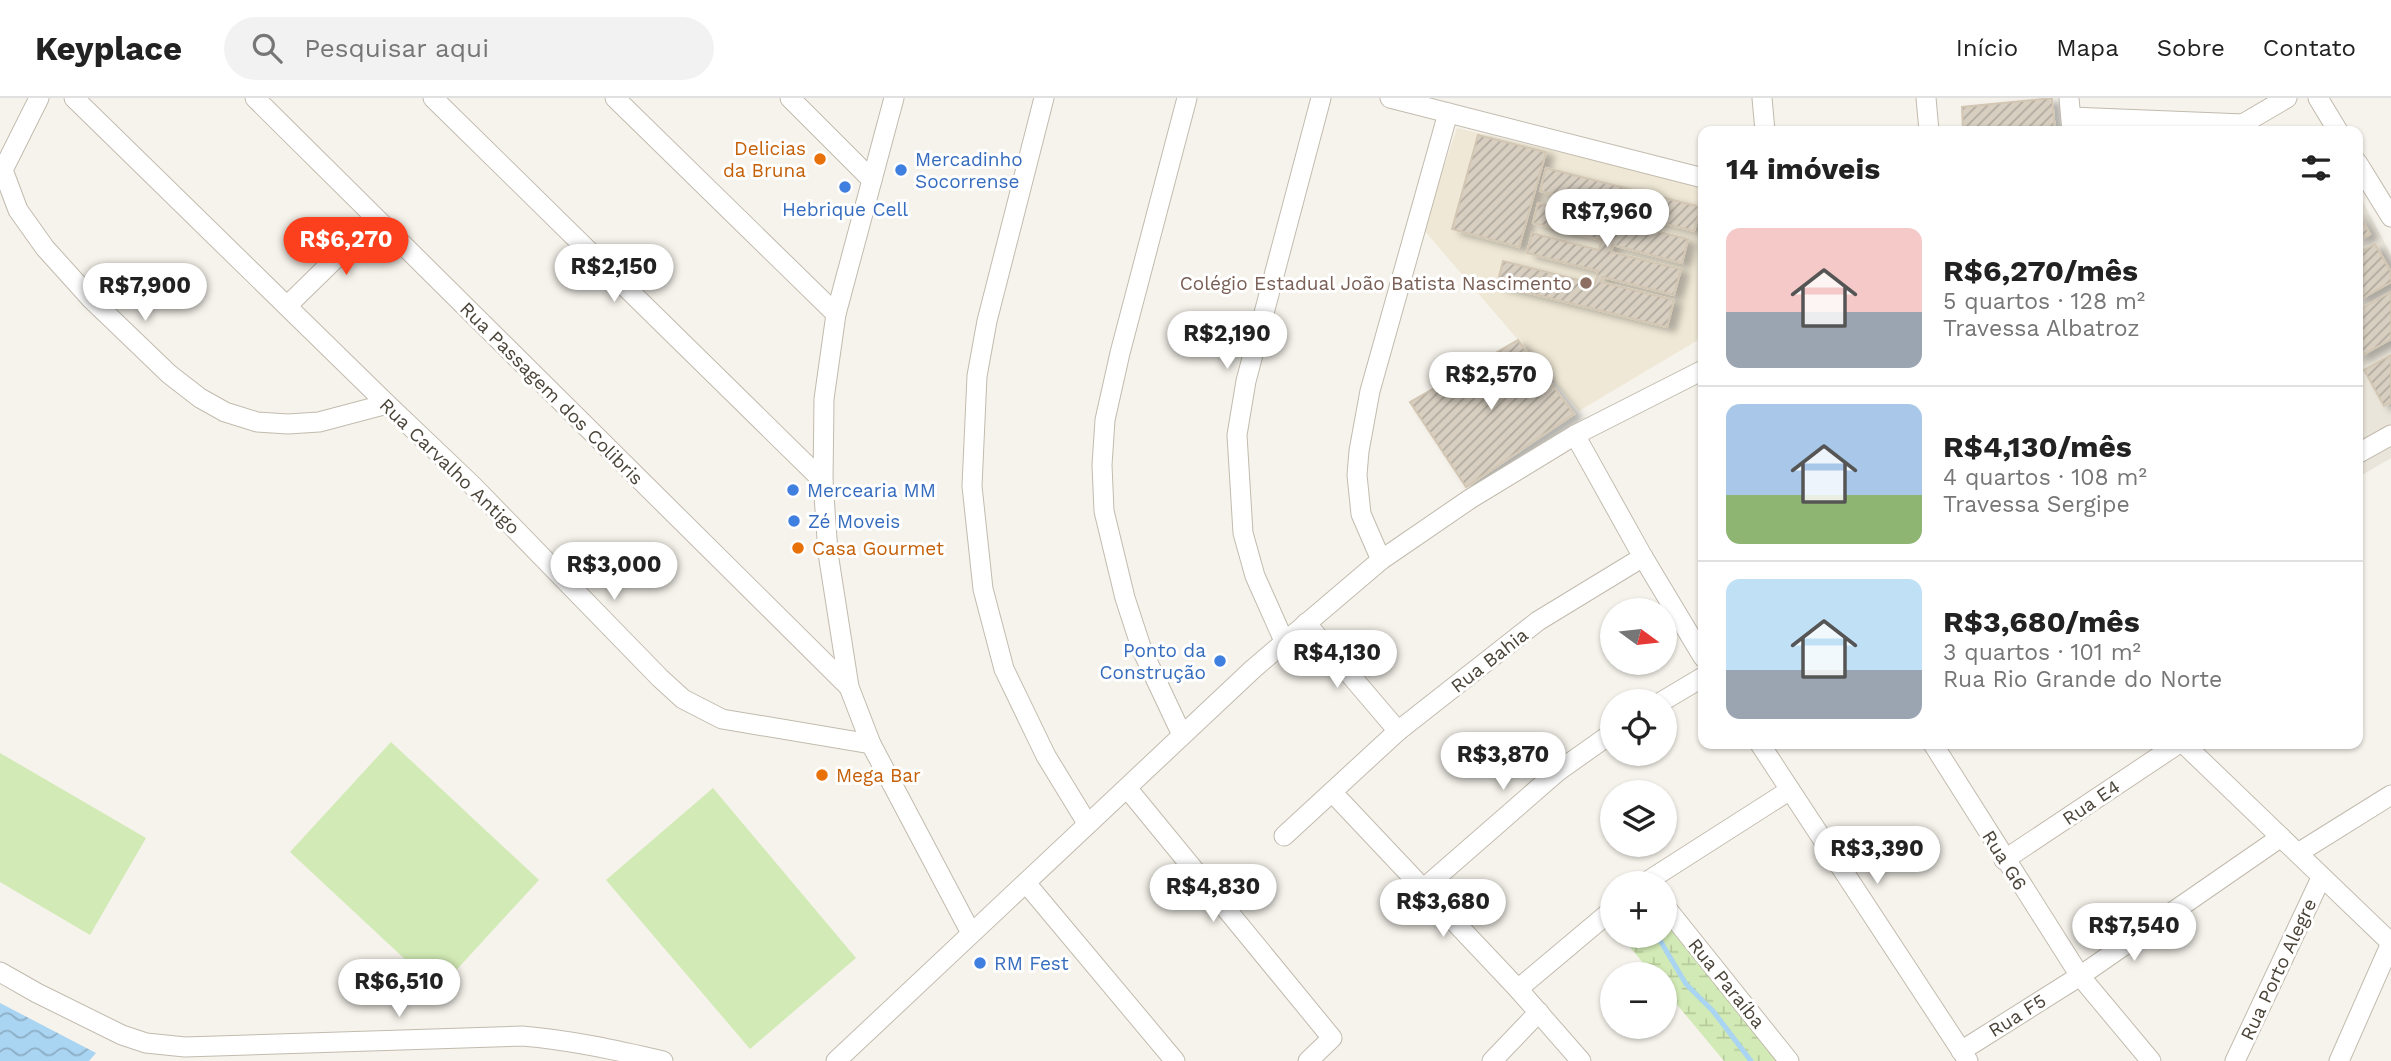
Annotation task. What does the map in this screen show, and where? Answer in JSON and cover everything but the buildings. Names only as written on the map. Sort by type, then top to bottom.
[{"type":"street","points":[[39,98],[2,173],[18,210],[45,248],[91,299],[169,374],[200,398],[225,412],[257,422],[318,422],[387,404]]},
{"type":"street","name":"Rua Carvalho Antigo","points":[[74,98],[472,485],[683,699],[722,719],[872,744]]},
{"type":"street","points":[[433,98],[823,481]]},
{"type":"street","points":[[615,98],[836,314]]},
{"type":"street","points":[[790,98],[872,180]]},
{"type":"street","points":[[894,98],[836,314],[824,399],[823,481],[828,553],[849,687],[872,744],[971,933]]},
{"type":"street","points":[[1044,98],[977,376],[972,486],[983,589],[1004,669],[1045,756],[1087,823]]},
{"type":"street","points":[[1182,735],[1142,650],[1125,598],[1104,511],[1102,465],[1105,420],[1119,354],[1187,98]]},
{"type":"street","points":[[1284,641],[1255,576],[1243,533],[1237,435],[1246,381],[1321,98]]},
{"type":"street","points":[[1390,98],[1698,177]]},
{"type":"street","points":[[1762,98],[1765,126]]},
{"type":"street","points":[[1926,98],[1929,126]]},
{"type":"street","points":[[2240,126],[2287,98]]},
{"type":"street","points":[[2318,98],[2335,126]]},
{"type":"street","name":"Rua Passagem dos Colibris","points":[[258,99],[849,687]]},
{"type":"street","points":[[1381,560],[1361,514],[1357,475],[1359,450],[1370,391],[1448,113]]},
{"type":"street","points":[[2071,115],[2211,126]]},
{"type":"street","points":[[2363,172],[2391,217]]},
{"type":"street","points":[[288,305],[376,219]]},
{"type":"street","points":[[836,1061],[1284,641],[1381,560],[1473,497],[1575,435],[1698,373]]},
{"type":"street","points":[[1575,435],[1698,649]]},
{"type":"street","points":[[2363,451],[2391,435]]},
{"type":"street","name":"Rua Bahia","points":[[1284,836],[1398,732],[1538,621],[1643,557]]},
{"type":"street","points":[[1306,623],[1398,732]]},
{"type":"street","points":[[1677,692],[1698,680]]},
{"type":"street","points":[[1423,889],[1557,772],[1600,742]]},
{"type":"street","points":[[1763,749],[1964,1056]]},
{"type":"street","name":"Rua G6","points":[[1936,749],[2080,976],[2151,1061]]},
{"type":"street","name":"Rua E4","points":[[2004,860],[2170,749]]},
{"type":"street","points":[[2189,749],[2391,943],[2339,1061]]},
{"type":"street","points":[[1127,788],[1332,1038],[1308,1061]]},
{"type":"street","points":[[1664,871],[1790,790]]},
{"type":"street","points":[[1332,792],[1518,989],[1581,1061]]},
{"type":"street","points":[[2298,853],[2391,795]]},
{"type":"street","name":"Rua F5","points":[[1964,1056],[2281,837]]},
{"type":"street","name":"Rua Porto Alegre","points":[[2235,1061],[2321,877]]},
{"type":"street","points":[[1026,883],[1175,1061]]},
{"type":"street","points":[[1518,989],[1600,920]]},
{"type":"street","name":"Rua Paraíba","points":[[1677,921],[1790,1061]]},
{"type":"street","points":[[0,972],[122,1035],[157,1045],[522,1036],[604,1047],[663,1061]]},
{"type":"street","points":[[1492,1061],[1539,1012]]},
{"type":"shaded area","name":"Colégio Estadual João Batista Nascimento","points":[[1457,128],[1698,185],[1698,340],[1579,411],[1423,229]]},
{"type":"shaded area","points":[[2363,202],[2391,255],[2391,458],[2363,474]]},
{"type":"green space","points":[[391,742],[539,880],[438,990],[290,852]]},
{"type":"green space","points":[[0,753],[146,838],[90,935],[0,882]]},
{"type":"green space","points":[[713,788],[856,958],[750,1049],[606,880]]},
{"type":"green space","points":[[1677,935],[1778,1061],[1724,1061],[1677,1005],[1677,962],[1642,962],[1631,948],[1677,948]]},
{"type":"water","points":[[0,1003],[96,1053],[89,1061],[0,1061]]},
{"type":"waterway","points":[[1665,948],[1686,984],[1713,1011],[1751,1061]]},
{"type":"place","name":"Delicias da Bruna","points":[[820,159]]},
{"type":"place","name":"Mercadinho Socorrense","points":[[901,170]]},
{"type":"place","name":"Hebrique Cell","points":[[845,187]]},
{"type":"place","name":"Colégio Estadual João Batista Nascimento","points":[[1586,283]]},
{"type":"place","name":"Mercearia MM","points":[[793,490]]},
{"type":"place","name":"Zé Moveis","points":[[794,521]]},
{"type":"place","name":"Casa Gourmet","points":[[798,548]]},
{"type":"place","name":"Ponto da Construção","points":[[1220,661]]},
{"type":"place","name":"Mega Bar","points":[[822,775]]},
{"type":"place","name":"RM Fest","points":[[980,963]]}]
